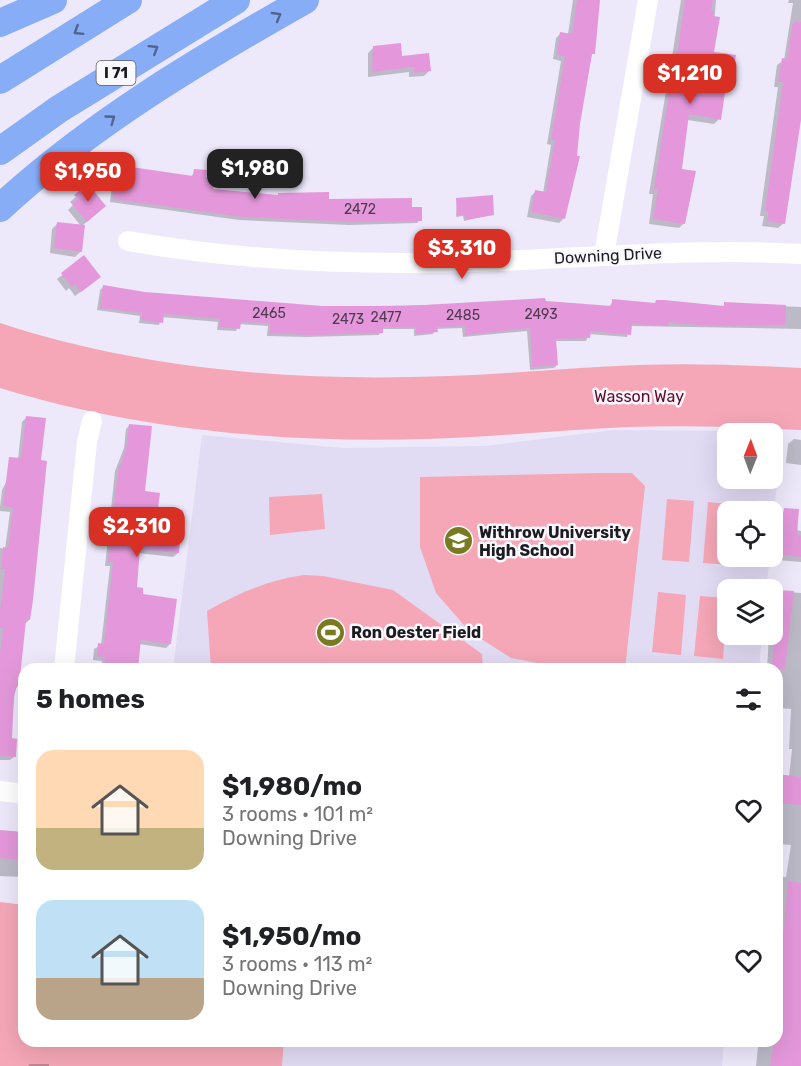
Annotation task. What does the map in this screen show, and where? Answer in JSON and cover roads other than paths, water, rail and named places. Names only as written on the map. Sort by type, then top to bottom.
[{"type":"highway","points":[[0,23],[53,0]]},
{"type":"highway","points":[[0,80],[128,0]]},
{"type":"highway","name":"I 71","points":[[0,151],[59,109],[236,0]]},
{"type":"highway","points":[[0,208],[46,165],[129,106],[220,48],[304,0]]},
{"type":"street","points":[[604,255],[648,0]]},
{"type":"street","name":"Downing Drive","points":[[128,242],[233,256],[314,262],[427,263],[706,251],[801,254]]},
{"type":"street","points":[[65,663],[87,442],[92,421]]},
{"type":"street","points":[[0,792],[18,794]]},
{"type":"place","name":"Withrow University High School","points":[[458,541]]},
{"type":"place","name":"Ron Oester Field","points":[[330,632]]},
{"type":"park label","name":"Wasson Way","points":[[639,396]]}]
